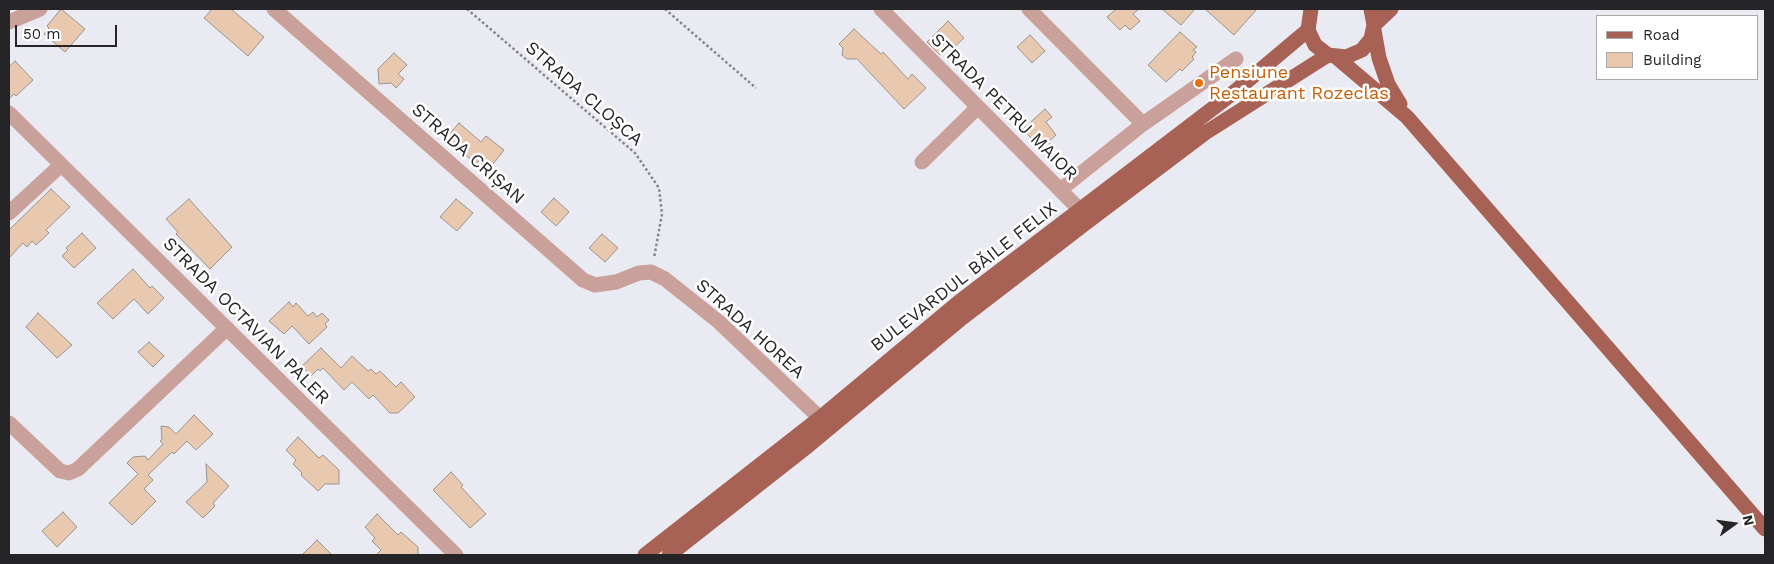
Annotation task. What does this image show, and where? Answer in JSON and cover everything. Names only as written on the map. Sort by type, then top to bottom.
[{"type":"main road","points":[[1311,9],[1308,30],[1315,45],[1332,55],[1406,118],[1765,529]]},
{"type":"main road","points":[[1371,9],[1379,58],[1388,84],[1406,118]]},
{"type":"main road","points":[[1332,55],[1346,57],[1362,50],[1371,39],[1374,27],[1391,9]]},
{"type":"main road","name":"BULEVARDUL BĂILE FELIX","points":[[645,555],[820,418],[959,302],[1233,93],[1308,30]]},
{"type":"main road","name":"BULEVARDUL BĂILE FELIX","points":[[669,555],[809,445],[962,318],[1205,133],[1332,55]]},
{"type":"street","points":[[9,22],[40,9]]},
{"type":"street","name":"STRADA CRIȘAN","points":[[274,9],[583,280],[595,285],[616,282],[639,273],[652,272]]},
{"type":"street","name":"STRADA PETRU MAIOR","points":[[881,9],[1079,209]]},
{"type":"street","points":[[1029,9],[1143,124]]},
{"type":"street","points":[[1060,190],[1143,124],[1236,59]]},
{"type":"street","points":[[922,162],[978,107]]},
{"type":"street","name":"STRADA OCTAVIAN PALER","points":[[9,113],[456,555]]},
{"type":"street","points":[[9,213],[61,164]]},
{"type":"street","name":"STRADA HOREA","points":[[652,272],[665,279],[719,322],[820,418]]},
{"type":"street","points":[[9,423],[60,471],[69,473],[78,469],[227,328]]},
{"type":"path","name":"STRADA CLOȘCA","points":[[467,9],[635,153],[645,167],[659,188],[662,214],[652,272]]},
{"type":"path","points":[[666,9],[756,88]]},
{"type":"building","points":[[61,9],[85,29],[65,52],[44,34],[49,28],[47,26]]},
{"type":"building","points":[[212,9],[231,9],[264,37],[248,56],[204,18]]},
{"type":"building","points":[[1116,9],[1139,9],[1133,14],[1140,21],[1130,30],[1125,25],[1120,30],[1107,17]]},
{"type":"building","points":[[1162,9],[1195,9],[1181,25]]},
{"type":"building","points":[[1205,9],[1257,9],[1234,35]]},
{"type":"building","points":[[948,21],[964,38],[952,49],[949,46],[940,55],[927,42]]},
{"type":"building","points":[[854,29],[881,54],[883,52],[908,79],[912,74],[926,88],[904,109],[857,59],[847,59],[842,55],[843,48],[839,44]]},
{"type":"building","points":[[1180,32],[1197,47],[1193,50],[1196,52],[1192,57],[1194,59],[1182,71],[1180,69],[1166,82],[1148,65]]},
{"type":"building","points":[[1030,35],[1045,51],[1032,63],[1017,47]]},
{"type":"building","points":[[394,53],[407,65],[398,74],[404,79],[396,88],[391,83],[379,84],[378,69]]},
{"type":"building","points":[[15,61],[33,80],[16,96],[14,94],[9,99],[9,67]]},
{"type":"building","points":[[1045,109],[1052,117],[1046,122],[1056,135],[1048,142],[1051,145],[1043,152],[1023,129]]},
{"type":"building","points":[[459,123],[481,142],[486,136],[504,150],[489,169],[478,161],[476,164],[446,138]]},
{"type":"building","points":[[51,189],[70,207],[46,230],[49,233],[36,245],[32,241],[27,247],[23,243],[9,258],[9,230]]},
{"type":"building","points":[[554,198],[569,212],[556,226],[541,212]]},
{"type":"building","points":[[189,199],[232,247],[210,269],[176,234],[178,232],[166,219]]},
{"type":"building","points":[[456,199],[473,213],[457,231],[440,217]]},
{"type":"building","points":[[82,233],[96,248],[74,268],[62,256],[68,250],[66,248]]},
{"type":"building","points":[[602,234],[618,248],[605,262],[589,248]]},
{"type":"building","points":[[133,269],[150,288],[152,286],[164,298],[148,314],[134,299],[113,319],[97,303]]},
{"type":"building","points":[[289,302],[293,307],[296,303],[308,316],[313,312],[317,317],[322,313],[329,320],[325,324],[327,327],[309,344],[292,326],[284,334],[269,321]]},
{"type":"building","points":[[38,313],[72,345],[57,358],[26,327]]},
{"type":"building","points":[[149,342],[164,356],[153,367],[138,352]]},
{"type":"building","points":[[321,348],[341,368],[352,356],[368,371],[371,369],[376,374],[380,371],[396,387],[401,382],[415,397],[398,413],[390,413],[373,395],[369,399],[352,382],[344,390],[323,368],[320,371],[318,369],[311,376],[302,366]]},
{"type":"building","points":[[194,415],[213,434],[196,450],[187,441],[174,454],[172,452],[148,475],[153,480],[144,489],[156,501],[132,525],[109,503],[138,474],[127,463],[133,457],[145,456],[148,460],[163,444],[160,441],[162,439],[161,426],[169,427],[176,434]]},
{"type":"building","points":[[298,437],[319,458],[323,455],[339,470],[339,484],[325,484],[318,491],[301,475],[302,473],[293,464],[296,460],[286,450]]},
{"type":"building","points":[[206,464],[229,486],[213,503],[215,506],[203,518],[186,502],[207,482]]},
{"type":"building","points":[[451,472],[463,485],[461,487],[486,514],[470,528],[433,490]]},
{"type":"building","points":[[63,512],[77,527],[57,547],[42,531]]},
{"type":"building","points":[[377,514],[398,535],[401,532],[418,547],[418,555],[376,555],[381,550],[372,541],[375,538],[365,527]]},
{"type":"building","points":[[317,540],[332,555],[302,555]]},
{"type":"place","name":"Pensiune Restaurant Rozeclas","points":[[1199,83]]}]
